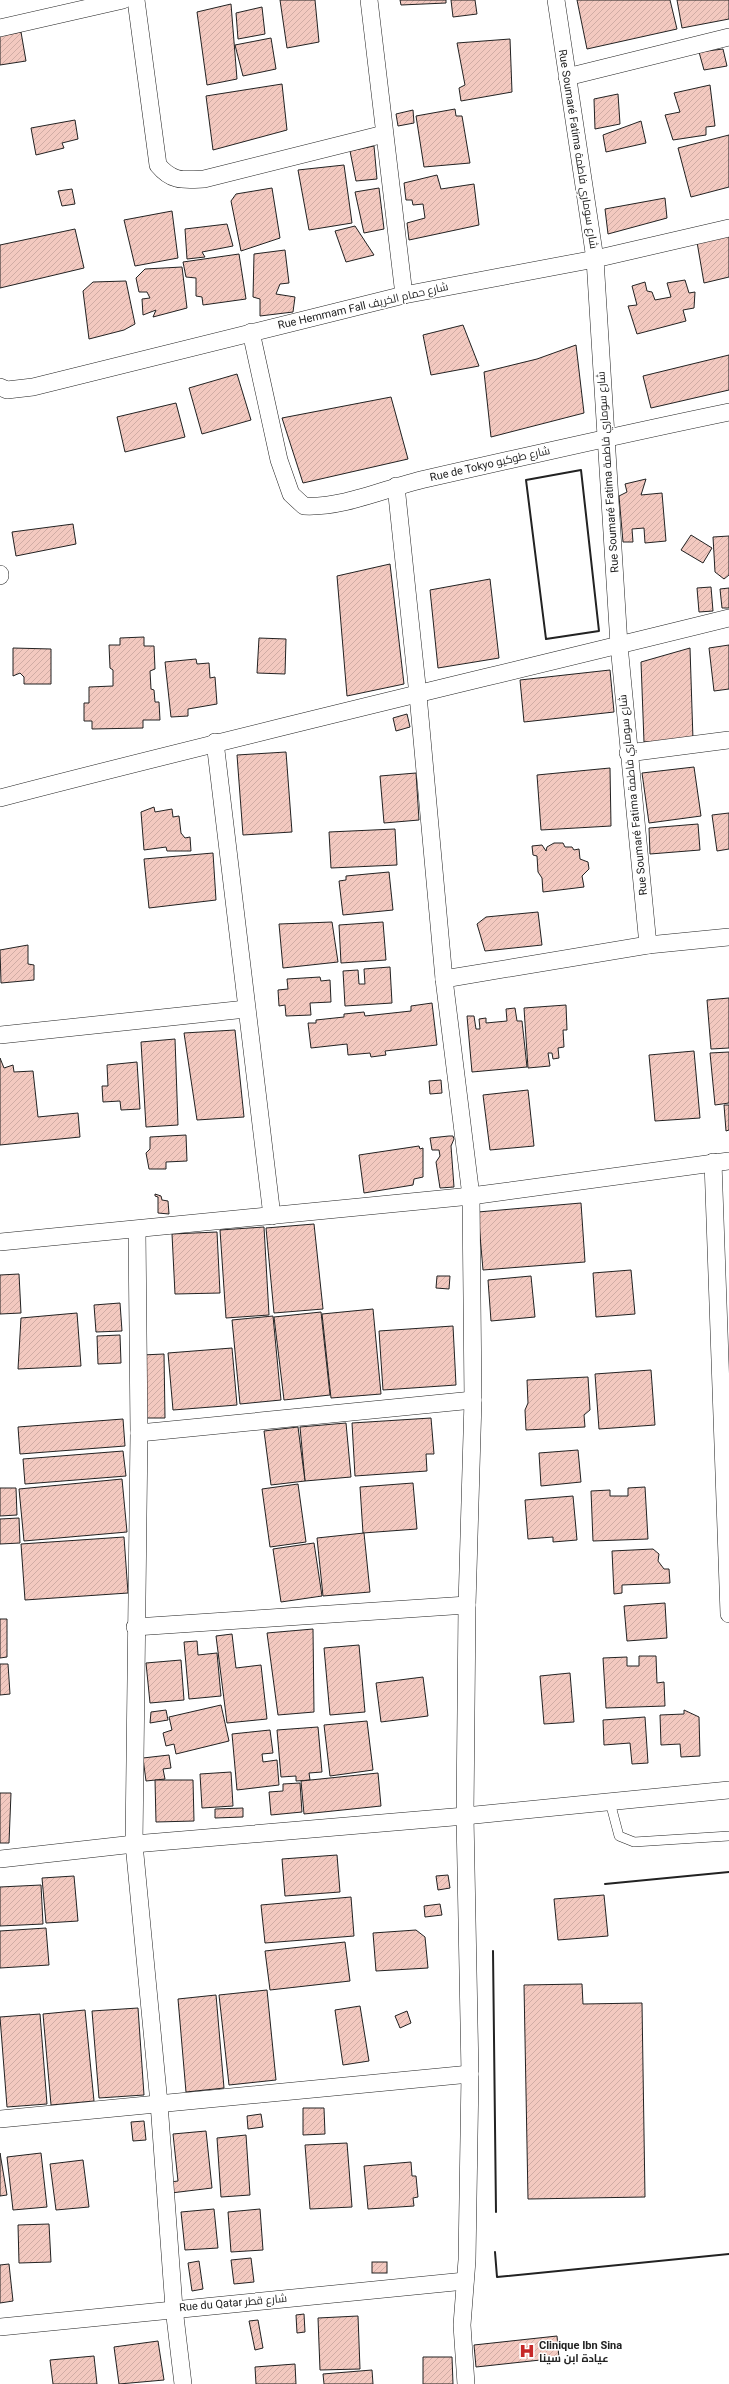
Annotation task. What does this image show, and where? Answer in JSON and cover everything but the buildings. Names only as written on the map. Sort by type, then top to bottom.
[{"type":"street","points":[[0,28],[123,0]]},
{"type":"street","points":[[136,0],[158,165],[166,175],[180,180],[204,179],[384,134]]},
{"type":"street","points":[[368,0],[404,295]]},
{"type":"street","name":"Rue Soumaré Fatima شارع سوماري فاطمة","points":[[556,0],[595,258],[619,645],[628,753],[648,945]]},
{"type":"street","points":[[567,77],[729,37]]},
{"type":"street","name":"Rue Hemmam Fall شارع حمام الخريف","points":[[0,387],[7,390],[33,387],[404,295],[595,258],[729,228]]},
{"type":"street","name":"Rue de Tokyo شارع طوكيو","points":[[251,332],[280,460],[291,494],[304,506],[318,507],[396,486],[605,438],[729,412]]},
{"type":"street","points":[[396,486],[418,695],[444,979],[470,1196],[473,1400],[467,1605],[464,1816],[470,2074],[465,2281],[462,2325],[466,2384]]},
{"type":"street","points":[[0,798],[215,742],[418,695],[729,618]]},
{"type":"street","points":[[628,753],[729,740]]},
{"type":"street","points":[[215,742],[272,1216]]},
{"type":"street","points":[[444,979],[648,945],[729,937]]},
{"type":"street","points":[[0,1035],[246,1009]]},
{"type":"street","points":[[0,1242],[137,1230],[470,1196],[721,1161],[729,1614]]},
{"type":"street","points":[[137,1230],[139,1433],[135,1627],[134,1844],[159,2103],[174,2308],[183,2384]]},
{"type":"street","points":[[139,1433],[473,1400]]},
{"type":"street","points":[[135,1627],[467,1605]]},
{"type":"street","points":[[0,1859],[134,1844],[464,1816],[729,1790]]},
{"type":"street","points":[[0,2119],[470,2074]]},
{"type":"street","name":"Rue du Qatar شارع قطر","points":[[0,2327],[174,2308],[465,2281]]},
{"type":"lane","points":[[610,1802],[619,1836],[634,1842],[729,1836]]},
{"type":"wall","points":[[581,470],[599,631],[546,639],[526,480],[581,470]]},
{"type":"wall","points":[[605,1884],[729,1872]]},
{"type":"wall","points":[[493,1951],[496,2212]]},
{"type":"wall","points":[[495,2252],[497,2277],[729,2254]]},
{"type":"place","name":"Clinique Ibn Sina عيادة ابن سينا","points":[[527,2351]]}]
